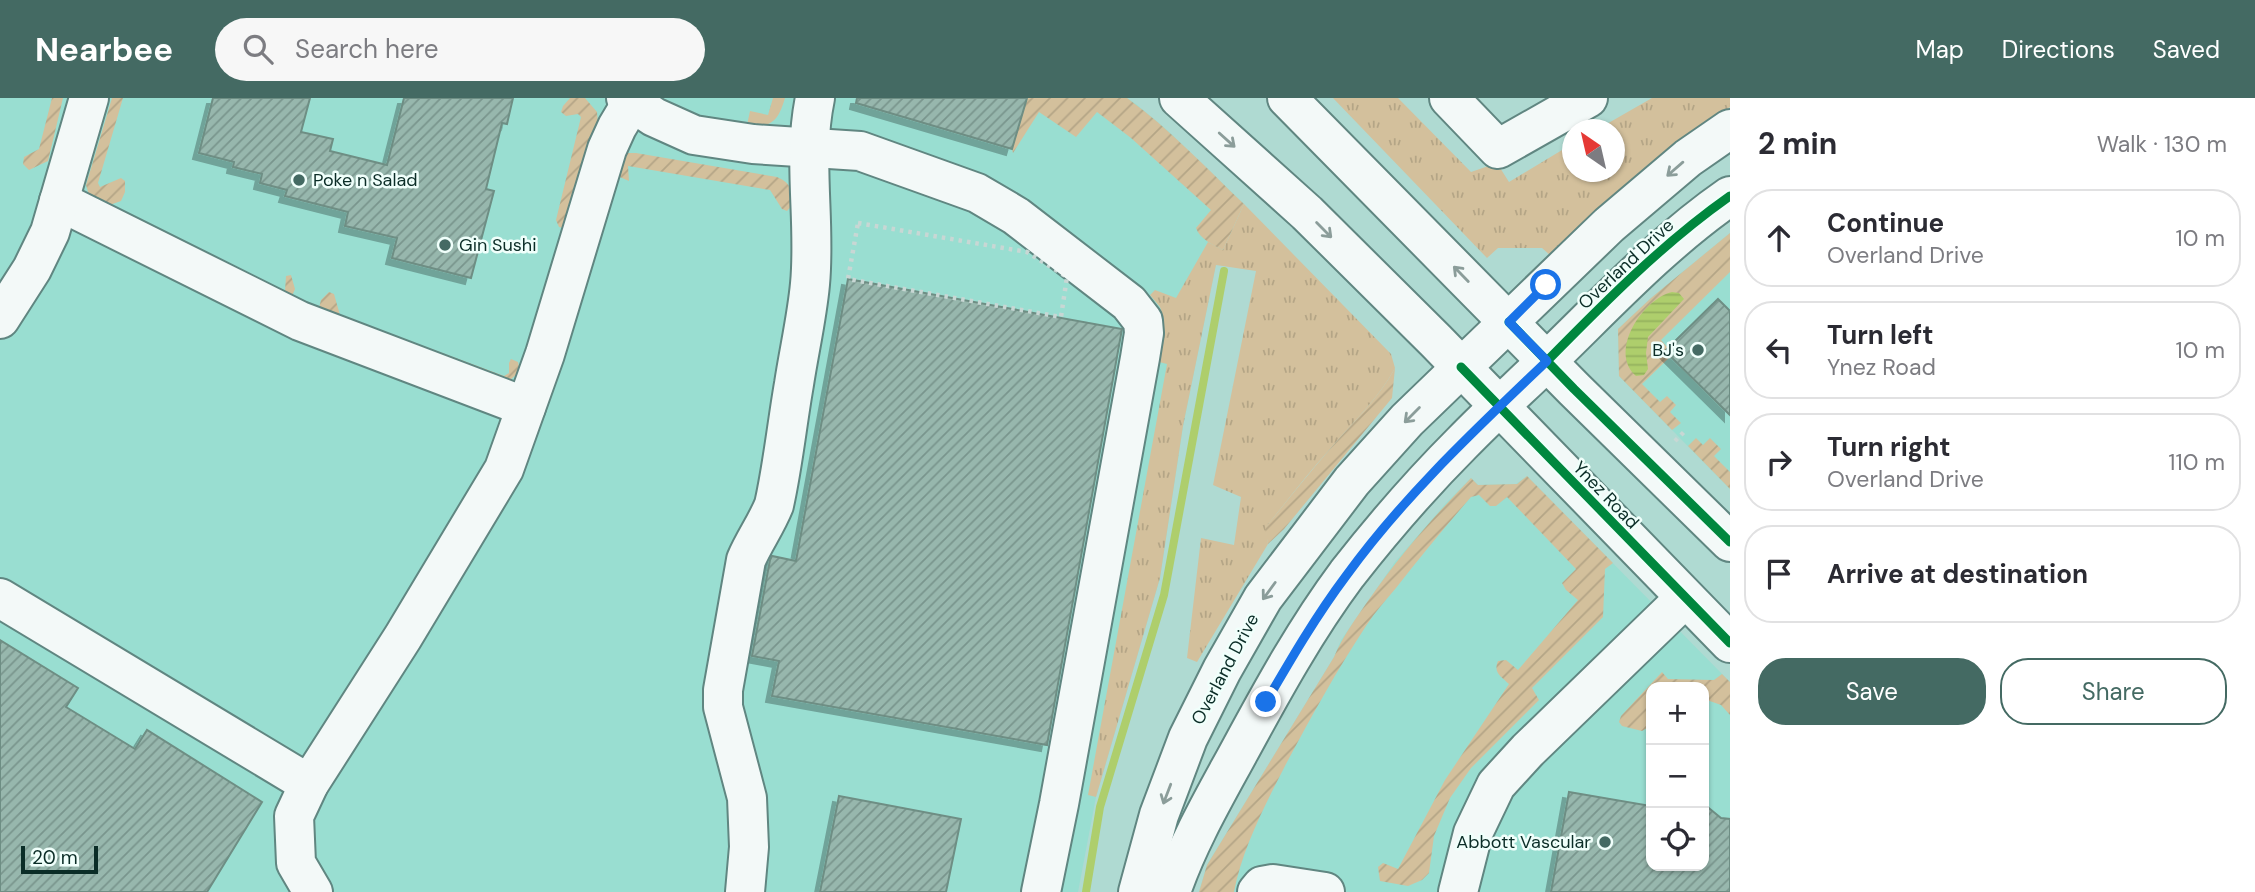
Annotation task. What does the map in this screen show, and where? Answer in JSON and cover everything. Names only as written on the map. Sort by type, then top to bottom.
[{"type":"main road","points":[[0,318],[32,269],[50,232],[89,98]]},
{"type":"main road","points":[[746,892],[749,847],[747,798],[725,717],[723,690],[746,561],[774,505],[810,285],[812,223],[809,146],[810,123],[816,98]]},
{"type":"main road","name":"Ynez Road","points":[[1179,98],[1307,213],[1730,643]]},
{"type":"main road","points":[[1287,98],[1730,542]]},
{"type":"main road","points":[[1449,98],[1498,149],[1588,98]]},
{"type":"main road","points":[[313,892],[296,863],[294,816],[309,784],[403,637],[504,469],[573,264],[607,149],[629,100],[654,117],[694,135],[753,144],[809,146],[860,152],[977,193],[1016,216],[1091,272],[1129,303],[1143,321],[1140,358],[1041,892]]},
{"type":"main road","name":"Overland Drive","points":[[1138,892],[1159,815],[1188,738],[1222,670],[1263,598],[1352,481],[1407,420],[1619,217],[1688,158],[1730,129]]},
{"type":"main road","name":"Overland Drive","points":[[1171,892],[1179,869],[1212,801],[1304,637],[1347,575],[1402,507],[1461,443],[1653,258],[1730,196]]},
{"type":"main road","points":[[60,201],[300,321],[526,407]]},
{"type":"main road","points":[[0,598],[309,784]]},
{"type":"main road","points":[[1458,892],[1473,833],[1496,785],[1528,750],[1685,598]]},
{"type":"main road","points":[[1257,892],[1262,886],[1273,884],[1325,892]]},
{"type":"path","points":[[858,223],[1027,252],[1067,277],[1060,317],[848,279],[858,223]]},
{"type":"path","points":[[1675,441],[1687,429]]},
{"type":"shaded area","points":[[0,98],[1127,98],[1136,104],[1244,204],[1216,264],[1183,426],[1160,578],[1096,797],[1078,892],[0,892]]},
{"type":"shaded area","points":[[1730,233],[1730,489],[1619,376],[1618,329]]},
{"type":"shaded area","points":[[1672,292],[1679,293],[1684,299],[1648,337],[1648,369],[1644,375],[1636,376],[1628,366],[1627,340],[1640,315],[1661,297]]},
{"type":"shaded area","name":"Abbott Vascular","points":[[1527,476],[1730,682],[1730,892],[1199,892],[1207,865],[1334,657],[1341,640],[1395,562],[1446,503],[1471,478],[1478,485],[1516,484]]},
{"type":"green space","points":[[52,98],[63,98],[48,161],[29,170],[23,164],[24,157],[39,149]]},
{"type":"green space","points":[[112,98],[123,98],[98,183],[100,187],[121,178],[125,181],[125,192],[121,201],[104,207],[89,195],[86,185]]},
{"type":"green space","points":[[570,98],[585,98],[597,112],[598,123],[563,228],[559,227],[556,220],[581,117],[578,114],[566,116],[561,112]]},
{"type":"green space","points":[[773,98],[785,98],[776,118],[768,124],[747,125],[750,111],[768,115]]},
{"type":"green space","points":[[1027,98],[1127,98],[1143,110],[1244,204],[1223,250],[1211,244],[1196,228],[1211,210],[1131,138],[1097,112],[1076,137],[1039,112],[1013,153]]},
{"type":"green space","points":[[1333,98],[1398,98],[1471,172],[1497,163],[1509,182],[1562,150],[1562,182],[1625,182],[1625,119],[1615,119],[1652,98],[1730,98],[1730,107],[1652,163],[1551,256],[1542,248],[1498,248],[1487,258]]},
{"type":"green space","points":[[627,153],[777,177],[790,188],[793,204],[787,211],[782,209],[770,190],[628,166],[629,181],[615,175]]},
{"type":"green space","points":[[1244,204],[1391,354],[1395,368],[1374,400],[1314,467],[1266,527],[1268,544],[1197,662],[1187,658],[1201,538],[1234,545],[1241,497],[1213,485],[1256,271],[1216,265],[1183,426],[1160,578],[1096,797],[1088,795],[1167,364],[1147,359],[1164,320],[1160,307],[1150,295],[1155,290],[1176,298],[1208,242],[1223,250]]},
{"type":"green space","points":[[144,221],[285,291],[286,276],[291,275],[295,289],[292,296],[144,228]]},
{"type":"green space","points":[[1730,233],[1730,272],[1661,340],[1671,356],[1642,384],[1660,402],[1667,396],[1676,405],[1670,412],[1681,423],[1672,430],[1619,376],[1618,329]]},
{"type":"green space","points":[[329,292],[334,294],[340,315],[504,376],[509,373],[511,359],[518,362],[520,371],[508,382],[318,312],[321,300]]},
{"type":"green space","points":[[1395,368],[1392,398],[1284,529],[1268,544],[1265,528],[1374,400]]},
{"type":"green space","points":[[1696,438],[1703,445],[1710,438],[1721,449],[1714,456],[1730,472],[1730,489],[1688,446]]},
{"type":"green space","points":[[1527,476],[1613,563],[1605,569],[1603,617],[1532,688],[1539,700],[1471,768],[1450,798],[1434,836],[1429,873],[1422,880],[1408,886],[1380,881],[1378,867],[1383,863],[1398,869],[1445,780],[1509,684],[1497,671],[1498,661],[1506,660],[1518,670],[1578,600],[1562,583],[1576,569],[1507,497],[1496,506],[1490,506],[1479,495],[1471,497],[1369,621],[1278,779],[1249,843],[1234,892],[1199,892],[1207,865],[1346,634],[1393,566],[1471,478],[1478,485],[1517,484]]},
{"type":"green space","points":[[1662,672],[1668,679],[1714,680],[1722,674],[1730,682],[1730,715],[1721,705],[1709,701],[1709,682],[1653,682]]},
{"type":"green space","points":[[1646,689],[1646,729],[1642,731],[1622,726],[1619,722],[1621,716]]},
{"type":"building","points":[[213,98],[310,98],[301,132],[333,139],[330,151],[387,165],[404,98],[513,98],[507,124],[502,123],[486,189],[494,191],[471,278],[392,258],[397,238],[345,226],[348,212],[285,196],[287,190],[260,183],[262,174],[233,167],[234,162],[199,153]]},
{"type":"building","points":[[857,98],[1027,98],[1012,149],[856,103]]},
{"type":"building","points":[[848,279],[1122,329],[1047,745],[772,696],[779,661],[752,656],[770,560],[772,556],[796,561]]},
{"type":"building","name":"BJ's","points":[[1718,299],[1730,311],[1730,415],[1665,351]]},
{"type":"building","points":[[0,640],[78,688],[66,707],[135,749],[147,730],[262,802],[207,892],[0,892]]},
{"type":"building","name":"Abbott Vascular","points":[[1569,792],[1646,805],[1646,871],[1709,871],[1709,808],[1721,818],[1730,819],[1730,892],[1551,892]]},
{"type":"building","points":[[839,796],[961,819],[946,892],[820,892]]},
{"type":"waterway","points":[[1086,892],[1100,807],[1164,595],[1224,271]]},
{"type":"cycle path","points":[[1547,361],[1612,296],[1681,233],[1730,196]]},
{"type":"cycle path","points":[[1509,322],[1730,542]]},
{"type":"cycle path","points":[[1461,367],[1730,643]]},
{"type":"place","name":"Poke n Salad","points":[[299,180]]},
{"type":"place","name":"Gin Sushi","points":[[445,245]]},
{"type":"place","name":"BJ's","points":[[1698,350]]},
{"type":"place","name":"Abbott Vascular","points":[[1605,842]]},
{"type":"route","points":[[1266,702],[1304,637],[1347,575],[1402,507],[1461,443],[1547,361],[1509,322],[1546,285]]}]
